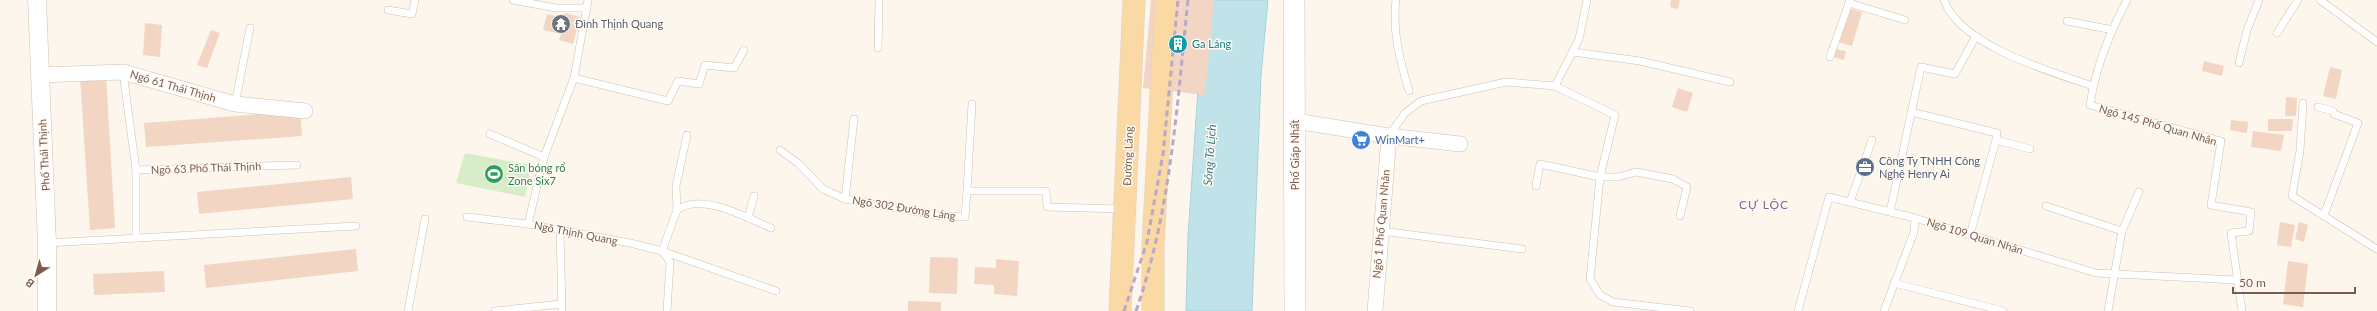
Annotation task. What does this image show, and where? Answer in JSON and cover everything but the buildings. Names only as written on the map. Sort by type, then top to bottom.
[{"type":"main road","name":"Đường Láng","points":[[1120,311],[1134,0]]},
{"type":"main road","points":[[1153,311],[1153,247],[1166,0]]},
{"type":"main road","name":"Phố Giáp Nhất","points":[[1294,0],[1295,311]]},
{"type":"street","name":"Phố Thái Thịnh","points":[[37,0],[47,242],[47,311]]},
{"type":"street","name":"Ngõ 61 Thái Thịnh","points":[[40,76],[123,72],[235,104],[304,111]]},
{"type":"street","points":[[1295,121],[1389,136],[1460,144]]},
{"type":"street","name":"Ngõ 1 Phố Quan Nhân","points":[[1375,311],[1380,231],[1389,136]]},
{"type":"lane","points":[[388,10],[412,14],[415,0]]},
{"type":"lane","points":[[513,0],[556,8],[587,8]]},
{"type":"lane","name":"Ngõ Thịnh Quang","points":[[588,0],[574,78],[544,156],[528,224],[662,251],[776,291]]},
{"type":"lane","points":[[878,48],[879,0]]},
{"type":"lane","points":[[1396,0],[1394,18],[1399,55],[1409,91]]},
{"type":"lane","points":[[1555,86],[1579,39],[1587,0]]},
{"type":"lane","points":[[1944,0],[1947,11],[1976,36],[2017,60],[2093,86]]},
{"type":"lane","name":"Ngõ 145 Phố Quan Nhân","points":[[2127,0],[2113,30],[2093,86],[2090,105],[2222,141],[2211,205],[2251,212],[2249,231],[2232,233],[2237,280]]},
{"type":"lane","points":[[2239,63],[2247,30],[2259,0]]},
{"type":"lane","points":[[2277,33],[2298,0]]},
{"type":"lane","points":[[2320,0],[2377,42]]},
{"type":"lane","points":[[1830,57],[1849,1],[1905,20]]},
{"type":"lane","points":[[2067,21],[2113,30]]},
{"type":"lane","points":[[235,104],[250,28]]},
{"type":"lane","points":[[1890,212],[1921,67],[1955,74],[1976,36]]},
{"type":"lane","points":[[574,78],[668,101],[678,80],[699,84],[705,64],[734,68],[744,50]]},
{"type":"lane","points":[[1573,52],[1640,61],[1730,82]]},
{"type":"lane","points":[[123,72],[136,170]]},
{"type":"lane","points":[[1389,136],[1405,114],[1421,101],[1506,82],[1555,86],[1615,115],[1600,177],[1590,279],[1600,295],[1613,302],[1667,310],[1690,311]]},
{"type":"lane","points":[[2303,103],[2300,152],[2292,196],[2377,249]]},
{"type":"lane","points":[[972,104],[967,191],[1046,191],[1047,207],[1125,209]]},
{"type":"lane","points":[[2318,107],[2333,111],[2334,114],[2358,123],[2324,215]]},
{"type":"lane","points":[[1911,112],[1997,133],[1970,235]]},
{"type":"lane","points":[[845,199],[854,119]]},
{"type":"lane","points":[[490,134],[544,156]]},
{"type":"lane","points":[[666,311],[670,262],[662,251],[677,210],[676,186],[687,135]]},
{"type":"lane","points":[[1850,202],[1872,140]]},
{"type":"lane","points":[[1996,140],[2030,149]]},
{"type":"lane","name":"Ngõ 302 Đường Láng","points":[[780,150],[798,163],[823,189],[845,199],[941,216],[965,217],[967,191]]},
{"type":"lane","points":[[1536,186],[1540,164],[1600,177],[1618,177],[1636,172],[1673,179],[1687,188],[1680,216]]},
{"type":"lane","name":"Ngõ 63 Phố Thái Thịnh","points":[[136,238],[136,170],[297,165]]},
{"type":"lane","points":[[2108,311],[2113,273],[2122,231],[2139,192]]},
{"type":"lane","points":[[748,218],[754,196]]},
{"type":"lane","name":"Ngõ 109 Quan Nhân","points":[[1798,311],[1829,197],[1915,218],[2096,272],[2237,280]]},
{"type":"lane","points":[[677,210],[682,206],[711,204],[771,228]]},
{"type":"lane","points":[[2046,206],[2122,231]]},
{"type":"lane","points":[[467,217],[528,224]]},
{"type":"lane","points":[[1884,311],[1914,232],[1915,218]]},
{"type":"lane","points":[[408,311],[425,219]]},
{"type":"lane","points":[[47,242],[356,226]]},
{"type":"lane","points":[[495,311],[561,307],[560,230]]},
{"type":"lane","points":[[1380,231],[1522,249]]},
{"type":"lane","points":[[2237,280],[2242,311]]},
{"type":"lane","points":[[1894,283],[2003,311]]},
{"type":"green space","name":"Sân bóng rổ Zone Six7","points":[[465,153],[531,165],[525,197],[456,183]]},
{"type":"water","name":"Sông Tô Lịch","points":[[1204,0],[1268,0],[1261,76],[1252,311],[1186,311],[1188,237]]},
{"type":"railway","points":[[1124,311],[1147,242],[1163,154],[1178,0]]},
{"type":"railway","points":[[1136,311],[1148,273],[1165,196],[1176,118],[1188,0]]},
{"type":"place","name":"Đình Thịnh Quang","points":[[561,24]]},
{"type":"place","name":"Ga Láng","points":[[1178,44]]},
{"type":"place","name":"WinMart+","points":[[1361,140]]},
{"type":"place","name":"Công Ty TNHH Công Nghệ Henry Ai","points":[[1865,167]]},
{"type":"place","name":"Sân bóng rổ Zone Six7","points":[[494,174]]},
{"type":"district","name":"CỰ LỘC","points":[[1764,205]]}]
